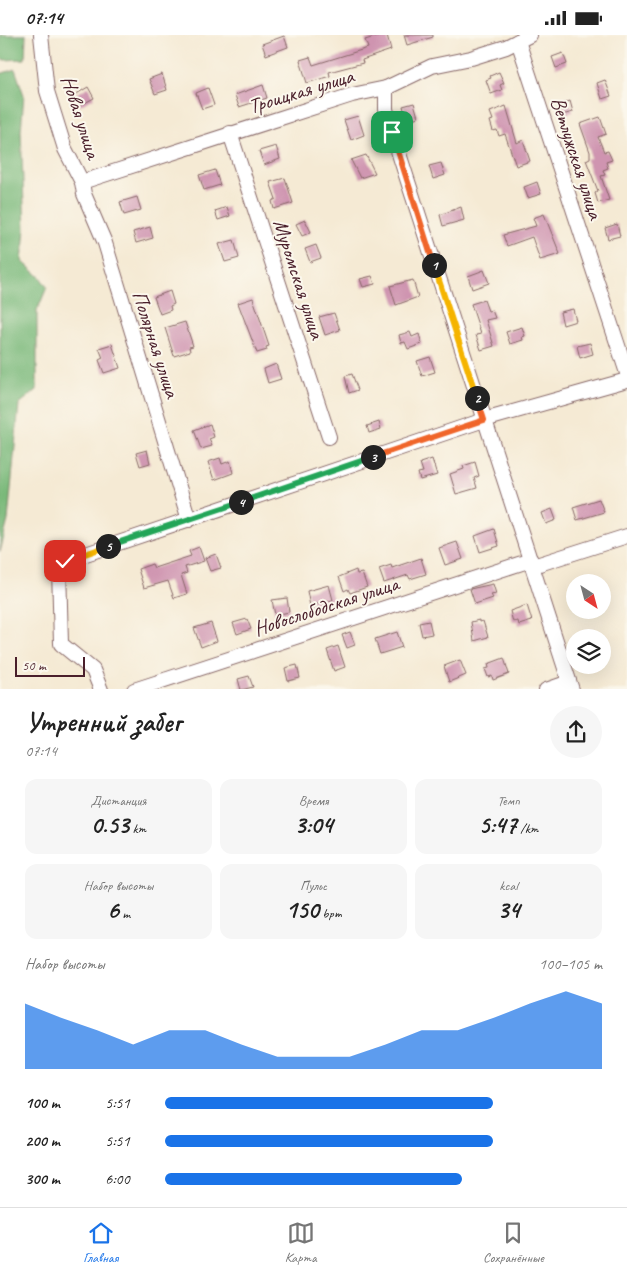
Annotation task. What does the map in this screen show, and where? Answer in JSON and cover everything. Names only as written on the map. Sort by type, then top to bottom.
[{"type":"street","name":"Новая улица","points":[[41,35],[47,91],[65,149],[82,182]]},
{"type":"street","name":"Троицкая улица","points":[[82,182],[230,133],[352,95],[386,87],[432,66],[471,58],[524,38]]},
{"type":"street","name":"Ветлужская улица","points":[[524,38],[627,373]]},
{"type":"street","points":[[386,87],[386,109],[392,132],[570,686],[546,689]]},
{"type":"street","name":"Муромская улица","points":[[230,133],[329,437]]},
{"type":"street","name":"Полярная улица","points":[[82,182],[84,194],[105,243],[189,520]]},
{"type":"street","points":[[101,689],[93,670],[62,644],[59,567],[65,561],[484,420],[627,380]]},
{"type":"street","name":"Новослободская улица","points":[[134,689],[532,563],[627,536]]},
{"type":"green space","points":[[0,35],[26,35],[25,59],[4,60],[0,57]]},
{"type":"green space","points":[[15,69],[24,95],[21,131],[25,229],[22,261],[40,277],[47,287],[37,311],[37,390],[19,404],[8,520],[0,552],[0,74]]},
{"type":"building","points":[[387,35],[391,50],[362,60],[363,63],[329,72],[330,76],[307,83],[300,60],[310,57],[313,65],[368,48],[365,40]]},
{"type":"building","points":[[404,35],[433,35],[433,37],[407,45]]},
{"type":"building","points":[[284,36],[288,47],[266,55],[262,44]]},
{"type":"building","points":[[563,53],[567,64],[556,68],[552,57]]},
{"type":"building","points":[[499,72],[504,83],[500,85],[502,90],[491,94],[486,80]]},
{"type":"building","points":[[162,74],[167,90],[155,94],[149,79]]},
{"type":"building","points":[[605,80],[611,96],[602,99],[597,83]]},
{"type":"building","points":[[263,85],[267,98],[239,107],[235,95]]},
{"type":"building","points":[[88,87],[94,98],[79,106],[73,96]]},
{"type":"building","points":[[208,88],[214,105],[202,109],[196,93]]},
{"type":"building","points":[[570,101],[573,112],[562,115],[559,105]]},
{"type":"building","points":[[414,103],[418,117],[407,121],[403,106]]},
{"type":"building","points":[[506,106],[517,143],[523,140],[530,161],[516,166],[505,134],[499,136],[497,130],[493,131],[490,121],[493,120],[490,112]]},
{"type":"building","points":[[358,116],[364,135],[351,140],[344,120]]},
{"type":"building","points":[[600,117],[606,134],[598,137],[604,152],[608,151],[612,160],[606,162],[608,168],[603,170],[605,175],[601,176],[609,200],[598,203],[595,193],[598,191],[586,160],[590,158],[590,152],[580,124]]},
{"type":"building","points":[[276,146],[280,159],[264,165],[259,151]]},
{"type":"building","points":[[366,155],[375,173],[360,178],[351,160]]},
{"type":"building","points":[[441,163],[445,175],[433,179],[429,166]]},
{"type":"building","points":[[215,170],[220,185],[204,190],[199,175]]},
{"type":"building","points":[[285,178],[293,203],[274,209],[272,201],[276,199],[270,182]]},
{"type":"building","points":[[537,182],[541,194],[528,198],[524,187]]},
{"type":"building","points":[[137,197],[141,210],[124,215],[120,202]]},
{"type":"building","points":[[227,207],[230,216],[218,220],[215,211]]},
{"type":"building","points":[[461,207],[464,220],[443,226],[440,215]]},
{"type":"building","points":[[544,214],[560,254],[540,260],[532,237],[507,246],[503,235],[536,226],[533,218]]},
{"type":"building","points":[[305,220],[311,232],[302,236],[296,224]]},
{"type":"building","points":[[617,224],[620,236],[608,239],[605,228]]},
{"type":"building","points":[[150,227],[153,238],[136,243],[133,232]]},
{"type":"building","points":[[234,240],[239,258],[225,262],[219,244]]},
{"type":"building","points":[[316,245],[321,258],[310,262],[305,249]]},
{"type":"building","points":[[484,270],[489,283],[472,289],[468,276]]},
{"type":"building","points":[[372,276],[375,284],[363,287],[360,279]]},
{"type":"building","points":[[413,280],[418,297],[396,305],[390,286]]},
{"type":"building","points":[[170,291],[174,304],[170,306],[171,310],[160,314],[154,297]]},
{"type":"building","points":[[253,298],[269,346],[266,347],[267,350],[257,353],[238,303]]},
{"type":"building","points":[[484,300],[488,311],[492,310],[495,318],[486,320],[494,346],[481,350],[476,335],[481,334],[471,304]]},
{"type":"building","points":[[573,309],[576,321],[563,325],[560,312]]},
{"type":"building","points":[[334,313],[340,330],[325,335],[319,317]]},
{"type":"building","points":[[185,322],[193,346],[189,347],[190,351],[174,356],[165,328]]},
{"type":"building","points":[[522,327],[525,336],[522,337],[523,340],[510,344],[506,332]]},
{"type":"building","points":[[410,332],[412,337],[419,334],[422,344],[408,349],[405,342],[401,343],[399,335]]},
{"type":"building","points":[[590,343],[593,354],[580,358],[577,346]]},
{"type":"building","points":[[112,344],[120,368],[104,373],[99,360],[103,358],[99,348]]},
{"type":"building","points":[[430,357],[435,372],[422,376],[417,361]]},
{"type":"building","points":[[276,364],[281,379],[268,383],[264,369]]},
{"type":"building","points":[[352,374],[358,390],[349,393],[345,376]]},
{"type":"building","points":[[379,422],[381,429],[369,433],[367,426]]},
{"type":"building","points":[[210,424],[214,437],[209,439],[212,446],[201,449],[194,430]]},
{"type":"building","points":[[147,450],[150,463],[140,466],[136,453]]},
{"type":"building","points":[[220,458],[222,464],[230,461],[233,473],[214,480],[208,462]]},
{"type":"building","points":[[432,459],[437,475],[420,480],[418,473],[423,472],[420,463]]},
{"type":"building","points":[[475,462],[479,476],[474,478],[477,488],[456,494],[450,474],[464,469],[463,466]]},
{"type":"building","points":[[599,499],[604,512],[577,520],[573,507]]},
{"type":"building","points":[[552,509],[556,520],[546,524],[542,513]]},
{"type":"building","points":[[494,529],[499,546],[480,552],[475,536]]},
{"type":"building","points":[[457,542],[463,559],[445,565],[439,548]]},
{"type":"building","points":[[199,547],[204,561],[185,567],[187,573],[181,575],[187,594],[174,598],[168,581],[144,588],[138,569],[152,564],[154,568],[191,556],[189,551]]},
{"type":"building","points":[[216,554],[221,568],[210,571],[205,558]]},
{"type":"building","points":[[421,558],[426,574],[410,579],[408,575],[384,583],[379,569],[391,565],[392,568]]},
{"type":"building","points":[[356,570],[357,574],[362,573],[367,587],[350,593],[348,589],[344,591],[339,577]]},
{"type":"building","points":[[493,584],[496,594],[491,595],[493,598],[475,604],[470,589]]},
{"type":"building","points":[[329,585],[333,600],[310,606],[307,591]]},
{"type":"building","points":[[287,598],[289,612],[275,615],[272,600]]},
{"type":"building","points":[[527,605],[532,621],[519,625],[518,621],[513,622],[510,611]]},
{"type":"building","points":[[247,619],[251,629],[237,634],[233,623]]},
{"type":"building","points":[[479,620],[479,622],[483,621],[488,637],[474,641],[471,622]]},
{"type":"building","points":[[429,621],[432,634],[422,636],[419,623]]},
{"type":"building","points":[[211,623],[217,641],[201,647],[194,628]]},
{"type":"building","points":[[350,632],[355,645],[347,648],[342,635]]},
{"type":"building","points":[[397,632],[402,647],[380,654],[375,639]]},
{"type":"building","points":[[338,646],[345,667],[334,671],[327,650]]},
{"type":"building","points":[[504,658],[509,674],[493,680],[492,676],[488,677],[485,669],[489,668],[488,664]]},
{"type":"building","points":[[460,660],[466,675],[449,682],[444,666]]},
{"type":"building","points":[[297,665],[300,678],[288,681],[285,668]]},
{"type":"building","points":[[249,676],[253,687],[241,689],[238,679]]},
{"type":"route","points":[[65,561],[484,420],[392,132]]}]
